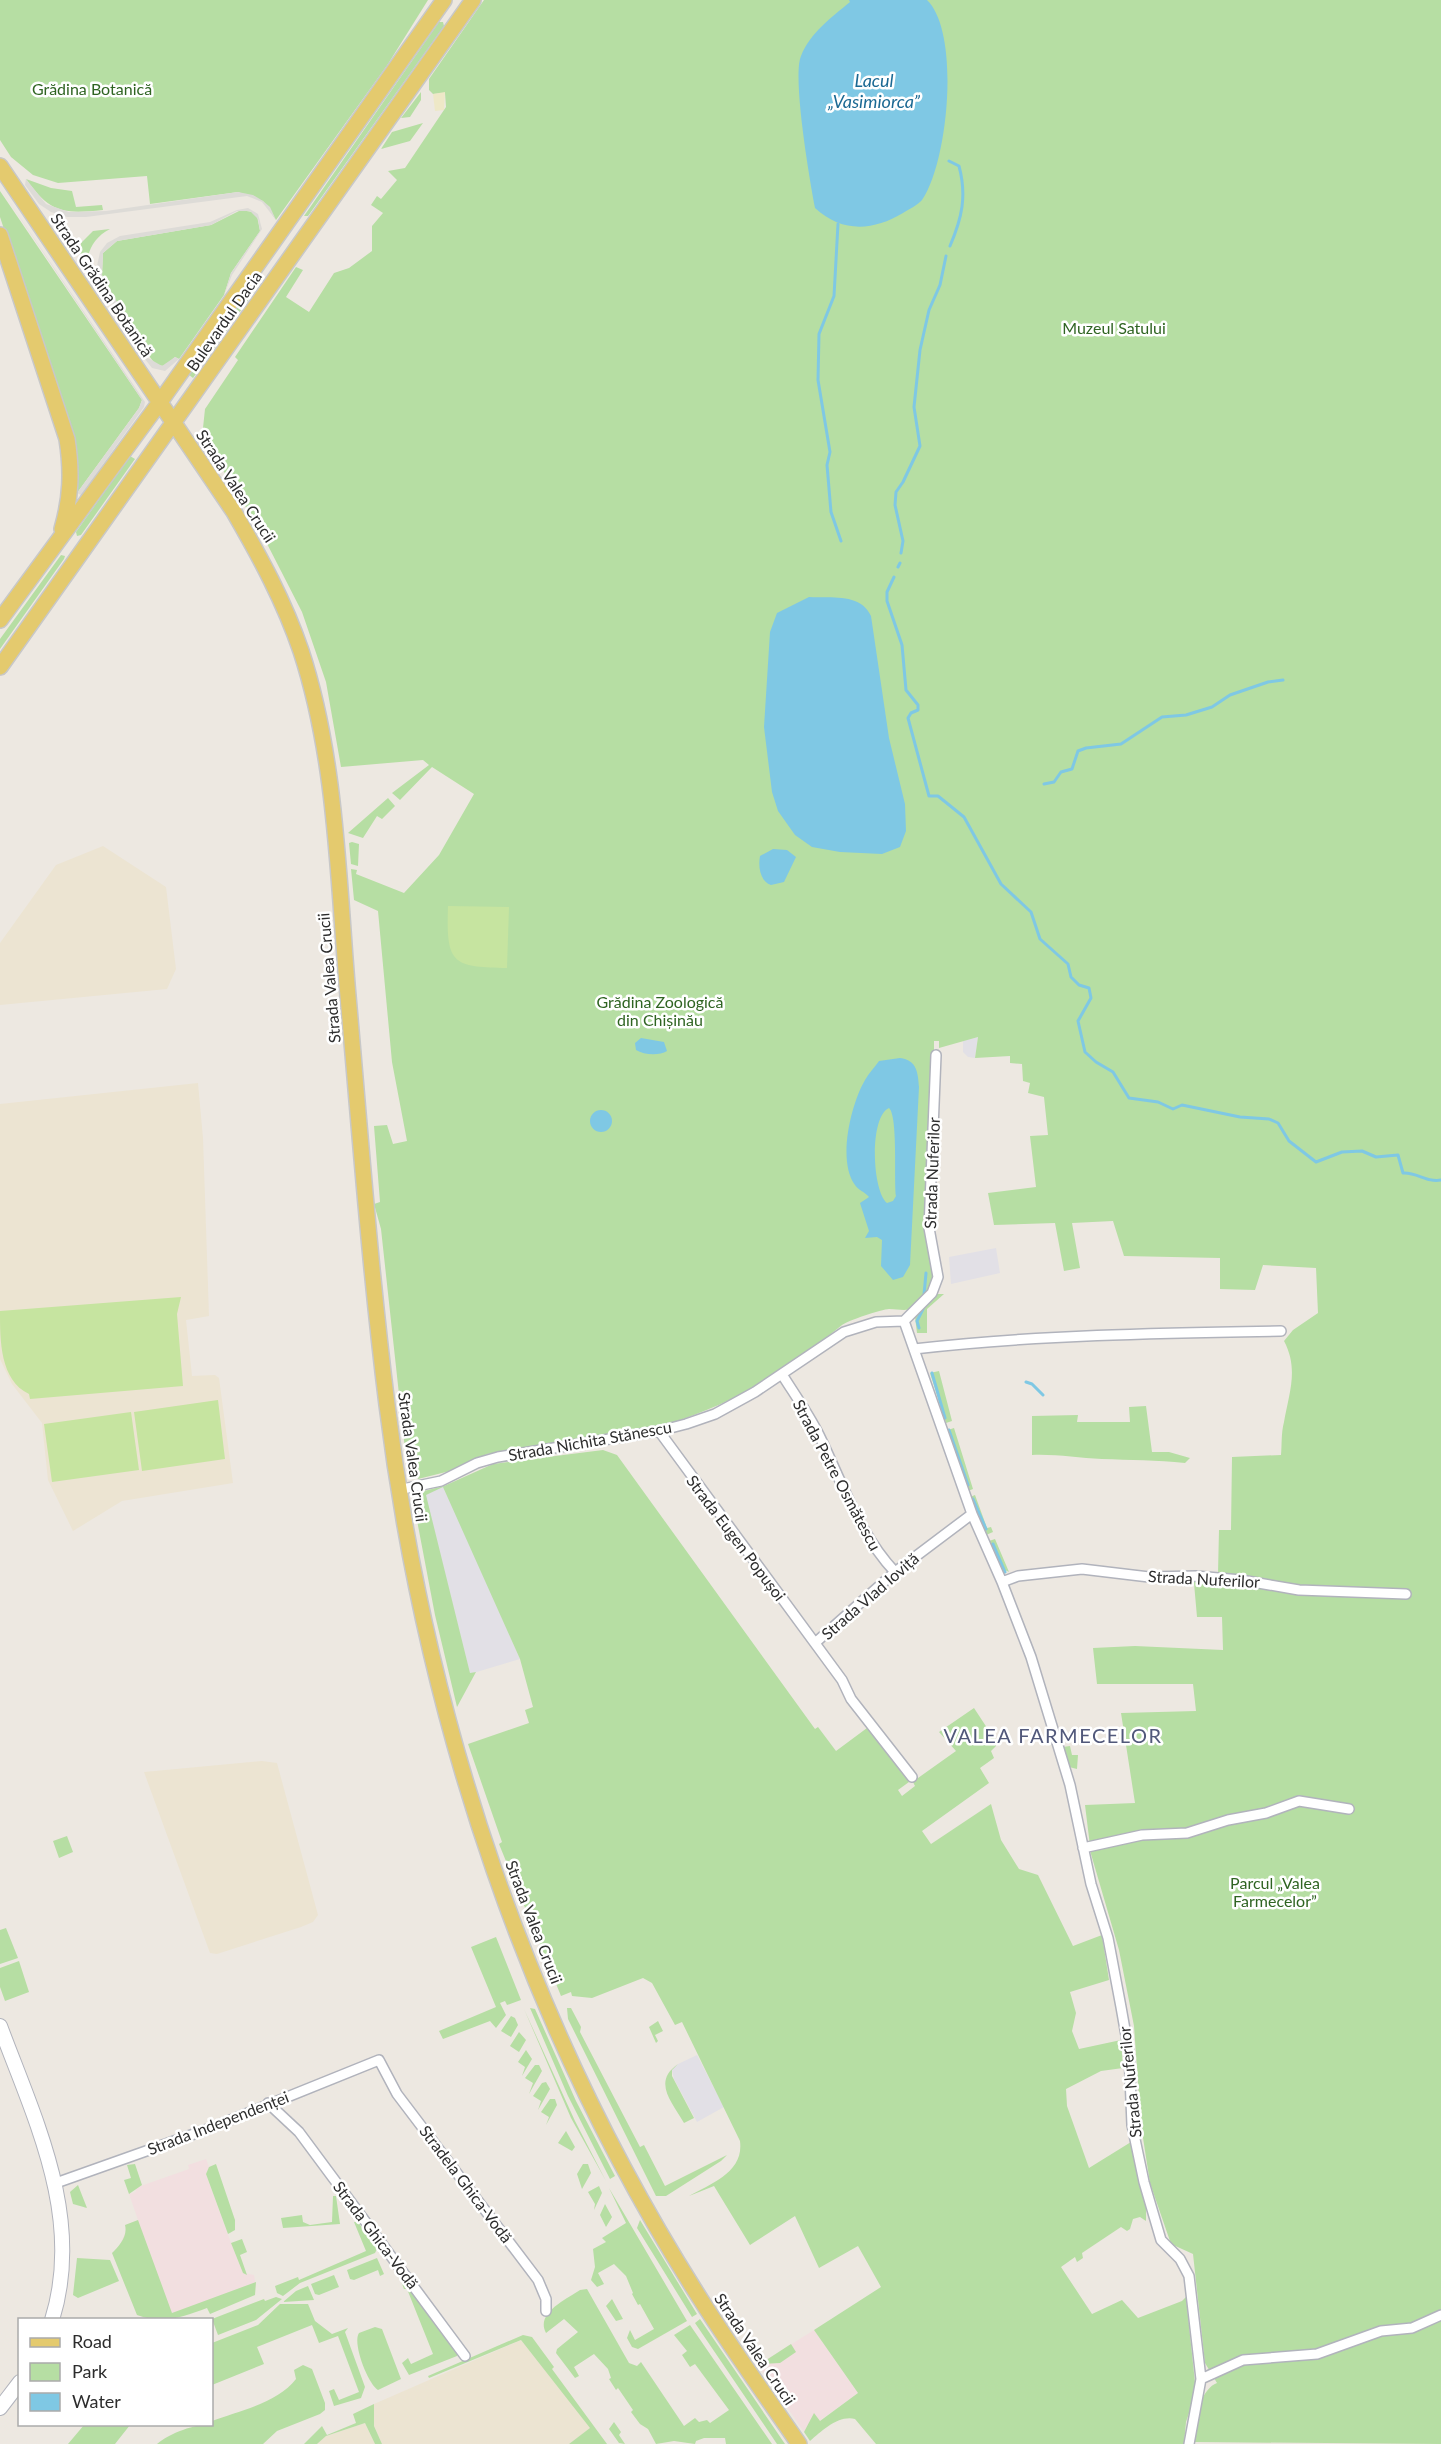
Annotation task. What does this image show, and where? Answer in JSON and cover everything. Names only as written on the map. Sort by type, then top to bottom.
[{"type":"main road","name":"Bulevardul Dacia","points":[[1,667],[473,0]]},
{"type":"main road","name":"Bulevardul Dacia","points":[[0,620],[160,402],[441,5]]},
{"type":"main road","points":[[441,5],[456,25]]},
{"type":"main road","name":"Strada Grădina Botanică","points":[[0,166],[175,424]]},
{"type":"main road","points":[[0,235],[66,439],[70,466],[70,495],[60,536],[80,554]]},
{"type":"main road","name":"Strada Valea Crucii","points":[[175,424],[262,560],[285,609],[312,688],[330,788],[372,1266],[398,1491],[436,1677],[466,1787],[522,1946],[590,2101],[649,2212],[699,2297],[800,2444]]},
{"type":"main road","points":[[0,2026],[56,2183],[62,2230],[63,2267],[52,2318]]},
{"type":"main road","points":[[0,2408],[18,2385]]},
{"type":"street","name":"Strada Nuferilor","points":[[936,1054],[929,1228],[938,1276],[932,1293],[904,1321],[972,1514],[1002,1582],[1052,1722],[1070,1785],[1083,1848],[1108,1938],[1121,2007],[1129,2052],[1132,2125],[1142,2172],[1161,2240],[1180,2259],[1189,2276],[1201,2379],[1189,2444]]},
{"type":"street","name":"Strada Nichita Stănescu","points":[[398,1491],[441,1481],[477,1463],[498,1457],[659,1431],[715,1414],[783,1376],[844,1332],[876,1322],[904,1321]]},
{"type":"street","points":[[914,1349],[1002,1339],[1117,1333],[1281,1331]]},
{"type":"street","name":"Strada Petre Osmătescu","points":[[783,1376],[818,1433],[865,1534],[877,1553],[895,1572]]},
{"type":"street","name":"Strada Eugen Popușoi","points":[[659,1431],[815,1643]]},
{"type":"street","name":"Strada Vlad Ioviță","points":[[912,1777],[851,1699],[842,1680],[815,1643],[895,1572],[972,1514]]},
{"type":"street","name":"Strada Nuferilor","points":[[1002,1582],[1018,1576],[1082,1569],[1149,1577],[1196,1576],[1241,1580],[1321,1592],[1406,1594]]},
{"type":"street","points":[[1083,1848],[1124,1838],[1187,1833],[1228,1820],[1266,1813],[1299,1801],[1349,1809]]},
{"type":"street","name":"Strada Independenței","points":[[56,2183],[208,2128],[379,2060]]},
{"type":"street","name":"Stradela Ghica-Vodă","points":[[379,2060],[397,2094],[538,2280],[546,2299],[546,2311]]},
{"type":"street","name":"Strada Ghica-Vodă","points":[[268,2103],[299,2132],[465,2356]]},
{"type":"street","points":[[1201,2379],[1243,2360],[1317,2354],[1381,2331],[1412,2328],[1441,2315]]},
{"type":"shaded area","points":[[26,179],[46,204],[69,212],[106,211],[238,192],[253,195],[263,201],[270,207],[276,220],[262,202],[247,196],[86,217],[67,217],[51,212],[39,204],[25,185]]},
{"type":"shaded area","points":[[0,188],[145,402],[144,407],[81,495],[77,493],[139,408],[142,400]]},
{"type":"shaded area","points":[[248,208],[258,214],[262,229],[232,275],[224,295],[231,273],[260,231],[258,219],[250,211],[237,211],[211,225],[117,241],[103,253],[102,275],[148,358],[162,366],[175,357],[179,359],[165,371],[152,368],[137,349],[100,280],[97,266],[100,252],[107,243],[120,236],[210,222],[237,210]]},
{"type":"shaded area","points":[[103,846],[166,887],[176,969],[167,989],[0,1005],[0,943],[56,865]]},
{"type":"shaded area","points":[[978,1037],[975,1058],[968,1057],[963,1052],[963,1041]]},
{"type":"shaded area","points":[[198,1083],[203,1138],[209,1316],[186,1320],[192,1376],[215,1375],[219,1378],[233,1483],[122,1501],[73,1531],[48,1480],[42,1423],[12,1384],[0,1359],[0,1104]]},
{"type":"shaded area","points":[[996,1248],[1000,1273],[951,1284],[949,1257]]},
{"type":"shaded area","points":[[444,1486],[520,1659],[470,1674],[425,1494]]},
{"type":"shaded area","points":[[262,1761],[277,1763],[318,1915],[313,1922],[301,1927],[217,1954],[210,1953],[144,1772]]},
{"type":"shaded area","points":[[697,2055],[724,2107],[697,2122],[674,2079],[672,2070],[678,2064]]},
{"type":"shaded area","points":[[206,2159],[209,2167],[206,2174],[231,2243],[243,2273],[254,2275],[256,2287],[180,2315],[145,2318],[137,2315],[112,2253],[118,2249],[126,2231],[125,2225],[138,2220],[129,2194],[136,2192],[135,2188],[189,2169],[188,2165]]},
{"type":"shaded area","points":[[814,2330],[858,2393],[804,2432],[758,2365]]},
{"type":"shaded area","points":[[521,2340],[591,2428],[569,2444],[382,2444],[374,2426],[374,2404]]},
{"type":"shaded area","points":[[365,2423],[375,2444],[317,2444],[326,2436]]},
{"type":"green space","name":"Grădina Botanică","points":[[0,0],[428,0],[388,64],[276,220],[263,201],[238,192],[150,204],[147,176],[58,183],[33,175],[11,157],[0,140]]},
{"type":"green space","points":[[484,0],[1441,0],[1441,2444],[1195,2442],[1194,2427],[1198,2409],[1206,2392],[1217,2383],[1205,2363],[1193,2254],[1171,2244],[1150,2183],[1141,2125],[1134,2026],[1119,1950],[1091,1854],[1085,1805],[1135,1803],[1121,1713],[1196,1711],[1193,1684],[1097,1684],[1093,1648],[1135,1646],[1223,1650],[1222,1617],[1197,1617],[1193,1572],[1218,1573],[1219,1530],[1231,1530],[1232,1457],[1281,1455],[1282,1430],[1292,1381],[1289,1351],[1284,1341],[1293,1330],[1318,1313],[1316,1268],[1263,1265],[1255,1290],[1220,1289],[1220,1258],[1124,1256],[1113,1221],[1072,1223],[1080,1268],[1064,1271],[1055,1223],[994,1225],[988,1193],[1036,1187],[1030,1136],[1048,1135],[1044,1097],[1028,1093],[1030,1083],[1023,1081],[1022,1064],[1010,1063],[1010,1056],[975,1058],[978,1037],[939,1048],[939,1041],[934,1041],[934,1275],[930,1290],[912,1309],[889,1309],[845,1323],[761,1383],[717,1406],[668,1424],[487,1454],[450,1471],[418,1479],[417,1476],[408,1477],[381,1229],[374,1204],[380,1202],[374,1126],[387,1125],[393,1144],[407,1141],[392,1062],[378,911],[354,900],[351,869],[357,870],[356,874],[404,893],[439,855],[474,794],[432,767],[400,800],[392,793],[429,765],[423,760],[341,767],[326,682],[302,612],[260,530],[205,441],[203,428],[205,409],[238,360],[235,357],[296,267],[303,270],[286,297],[309,312],[334,273],[349,268],[372,251],[372,226],[383,213],[371,205],[377,196],[381,199],[397,180],[388,171],[405,168],[446,107],[445,93],[433,94],[429,90],[429,79]]},
{"type":"green space","points":[[439,22],[443,22],[444,26],[308,216],[304,216]]},
{"type":"green space","points":[[421,92],[421,100],[410,117],[401,118]]},
{"type":"green space","points":[[423,123],[410,141],[381,149],[392,132]]},
{"type":"green space","points":[[26,179],[51,188],[72,191],[76,207],[102,205],[103,210],[77,212],[58,209],[43,199]]},
{"type":"green space","points":[[0,191],[142,400],[139,408],[77,493],[76,462],[67,419],[0,217]]},
{"type":"green space","points":[[241,210],[252,212],[257,216],[260,231],[231,273],[224,295],[179,359],[175,357],[165,366],[156,365],[139,343],[102,275],[103,253],[117,241],[211,225]]},
{"type":"green space","points":[[110,229],[98,238],[91,248],[88,276],[80,266],[81,243],[93,231]]},
{"type":"green space","points":[[255,280],[260,283],[193,378],[188,374]]},
{"type":"green space","points":[[130,456],[135,459],[81,535],[77,536],[76,532]]},
{"type":"green space","points":[[61,555],[65,556],[64,559],[0,649],[0,639]]},
{"type":"green space","points":[[388,798],[395,806],[382,819],[377,816],[363,838],[348,833]]},
{"type":"green space","points":[[349,843],[359,844],[358,866],[351,864]]},
{"type":"green space","points":[[448,906],[509,907],[507,968],[474,966],[456,958],[451,951],[449,940]]},
{"type":"green space","points":[[935,1294],[944,1294],[927,1309],[927,1333],[917,1333],[915,1317]]},
{"type":"green space","points":[[181,1297],[177,1314],[183,1386],[30,1399],[29,1394],[19,1388],[7,1369],[0,1335],[0,1311]]},
{"type":"green space","points":[[939,1371],[952,1421],[946,1423],[930,1373]]},
{"type":"green space","points":[[218,1400],[225,1459],[142,1471],[134,1412]]},
{"type":"green space","points":[[1146,1406],[1152,1452],[1169,1452],[1190,1458],[1185,1463],[1032,1455],[1032,1416],[1078,1415],[1077,1422],[1130,1422],[1129,1407]]},
{"type":"green space","points":[[131,1412],[139,1470],[52,1482],[44,1424]]},
{"type":"green space","points":[[954,1428],[973,1489],[968,1491],[948,1430]]},
{"type":"green space","points":[[603,1450],[617,1455],[815,1729],[818,1727],[836,1751],[867,1728],[909,1782],[898,1790],[902,1796],[915,1786],[912,1780],[916,1776],[918,1778],[956,1751],[939,1732],[974,1708],[995,1740],[996,1746],[991,1751],[994,1758],[980,1768],[989,1783],[922,1831],[931,1844],[991,1804],[1001,1840],[1019,1869],[1038,1875],[1073,1946],[1102,1935],[1109,1980],[1070,1992],[1076,2013],[1072,2031],[1079,2049],[1121,2040],[1123,2068],[1101,2071],[1066,2089],[1067,2106],[1089,2168],[1131,2142],[1146,2202],[1146,2221],[1140,2217],[1133,2219],[1127,2231],[1121,2227],[1082,2253],[1083,2258],[1077,2262],[1075,2257],[1061,2267],[1092,2314],[1122,2300],[1138,2318],[1182,2301],[1186,2297],[1196,2392],[1186,2422],[1184,2444],[876,2444],[855,2419],[849,2418],[836,2422],[810,2441],[804,2432],[814,2413],[820,2421],[858,2393],[814,2330],[881,2287],[858,2246],[819,2268],[795,2216],[750,2245],[714,2186],[689,2196],[732,2169],[740,2152],[740,2141],[682,2022],[675,2025],[652,1983],[643,1978],[592,1998],[572,1996],[571,1992],[561,1996],[499,1844],[502,1842],[468,1744],[529,1723],[525,1710],[533,1707],[520,1659],[443,1487],[426,1495],[470,1673],[476,1672],[457,1707],[435,1615],[412,1494],[444,1486],[493,1464]]},
{"type":"green space","points":[[975,1495],[987,1528],[991,1527],[993,1532],[986,1535],[970,1497]]},
{"type":"green space","points":[[995,1539],[1009,1572],[1001,1568],[989,1541]]},
{"type":"green space","points":[[1070,1746],[1072,1755],[1078,1755],[1077,1769],[1069,1767],[1063,1747]]},
{"type":"green space","points":[[67,1836],[73,1852],[59,1858],[53,1841]]},
{"type":"green space","points":[[6,1928],[18,1958],[0,1964],[0,1930]]},
{"type":"green space","points":[[496,1937],[521,2000],[507,2005],[505,2001],[500,2003],[506,2015],[496,2028],[490,2021],[443,2039],[439,2031],[496,2007],[471,1947]]},
{"type":"green space","points":[[19,1961],[29,1992],[5,2001],[0,1987],[0,1968]]},
{"type":"green space","points":[[530,2008],[535,2009],[576,2101],[615,2176],[610,2179],[568,2096]]},
{"type":"green space","points":[[567,2008],[571,2008],[581,2027],[580,2032],[640,2147],[644,2145],[665,2186],[727,2155],[666,2196],[656,2196],[568,2019]]},
{"type":"green space","points":[[524,2009],[575,2121],[606,2181],[571,2118]]},
{"type":"green space","points":[[511,2016],[515,2018],[518,2025],[511,2037],[501,2031]]},
{"type":"green space","points":[[658,2021],[663,2031],[655,2035],[658,2041],[656,2043],[649,2027]]},
{"type":"green space","points":[[519,2032],[526,2040],[519,2052],[510,2046]]},
{"type":"green space","points":[[526,2050],[532,2059],[522,2076],[525,2067],[518,2062]]},
{"type":"green space","points":[[678,2064],[672,2070],[672,2076],[694,2118],[684,2123],[670,2100],[665,2085],[670,2071]]},
{"type":"green space","points":[[535,2065],[539,2065],[542,2071],[529,2094],[533,2083],[525,2078]]},
{"type":"green space","points":[[546,2082],[550,2089],[538,2110],[541,2101],[533,2096],[542,2083]]},
{"type":"green space","points":[[550,2099],[555,2099],[557,2105],[546,2125],[549,2117],[541,2112]]},
{"type":"green space","points":[[566,2131],[575,2147],[572,2151],[558,2143]]},
{"type":"green space","points":[[135,2164],[142,2185],[129,2194],[124,2180],[131,2178],[127,2165]]},
{"type":"green space","points":[[216,2164],[235,2220],[235,2230],[228,2234],[206,2174],[209,2167]]},
{"type":"green space","points":[[583,2164],[588,2164],[591,2173],[582,2189],[577,2174]]},
{"type":"green space","points":[[78,2185],[87,2208],[73,2204],[70,2192]]},
{"type":"green space","points":[[599,2186],[602,2193],[594,2210],[595,2204],[588,2192]]},
{"type":"green space","points":[[609,2188],[687,2321],[638,2349],[632,2347],[627,2338],[630,2330],[635,2340],[654,2329],[632,2294],[626,2276],[614,2264],[598,2273],[604,2284],[597,2287],[591,2280],[595,2267],[593,2249],[606,2242],[602,2238],[626,2223]]},
{"type":"green space","points":[[333,2196],[336,2196],[340,2224],[283,2228],[281,2218],[302,2215],[303,2222],[310,2225],[332,2222]]},
{"type":"green space","points":[[605,2204],[612,2217],[606,2227],[600,2215]]},
{"type":"green space","points":[[138,2220],[172,2313],[256,2282],[255,2295],[210,2314],[207,2308],[175,2318],[146,2318],[137,2315],[112,2253],[124,2237],[125,2225]]},
{"type":"green space","points":[[640,2220],[697,2314],[692,2317],[637,2228]]},
{"type":"green space","points":[[354,2222],[358,2222],[377,2249],[375,2253],[300,2283],[283,2296],[277,2293],[275,2286],[298,2277],[299,2280],[366,2251]]},
{"type":"green space","points":[[242,2239],[247,2252],[240,2255],[247,2275],[243,2273],[231,2243]]},
{"type":"green space","points":[[77,2258],[110,2260],[119,2281],[78,2298],[73,2295]]},
{"type":"green space","points":[[377,2258],[384,2274],[380,2276],[378,2270],[354,2280],[350,2279],[347,2270]]},
{"type":"green space","points":[[334,2275],[339,2287],[319,2295],[315,2294],[311,2284]]},
{"type":"green space","points":[[405,2279],[457,2353],[457,2356],[409,2375],[402,2363],[408,2358],[411,2364],[433,2354],[407,2289],[404,2289],[401,2281]]},
{"type":"green space","points":[[308,2286],[314,2300],[283,2302],[296,2291]]},
{"type":"green space","points":[[587,2289],[629,2363],[637,2366],[641,2362],[684,2426],[695,2418],[699,2422],[707,2420],[710,2423],[729,2410],[695,2364],[690,2367],[682,2355],[687,2351],[674,2335],[690,2325],[772,2444],[726,2444],[725,2438],[704,2438],[696,2441],[695,2444],[674,2441],[656,2444],[648,2429],[640,2424],[631,2412],[633,2410],[618,2388],[616,2390],[609,2379],[611,2378],[608,2369],[594,2354],[574,2367],[579,2376],[575,2378],[556,2353],[557,2349],[578,2332],[564,2319],[546,2333],[544,2326],[548,2313],[554,2307],[580,2290]]},
{"type":"green space","points":[[276,2297],[282,2299],[256,2320],[218,2335],[213,2319],[264,2299],[265,2301]]},
{"type":"green space","points":[[612,2299],[623,2319],[616,2321],[606,2306]]},
{"type":"green space","points":[[280,2304],[308,2304],[315,2321],[332,2334],[348,2328],[345,2332],[365,2387],[361,2398],[334,2406],[329,2391],[334,2389],[339,2400],[359,2392],[338,2336],[319,2343],[312,2325],[257,2347],[264,2364],[213,2385],[213,2343],[258,2325]]},
{"type":"green space","points":[[700,2319],[785,2444],[777,2444],[695,2323]]},
{"type":"green space","points":[[375,2327],[382,2329],[401,2379],[378,2390],[366,2372],[359,2354],[357,2338],[359,2333]]},
{"type":"green space","points":[[523,2335],[532,2337],[554,2367],[552,2369],[607,2444],[569,2444],[590,2428],[521,2340],[429,2378],[428,2376]]},
{"type":"green space","points":[[791,2344],[796,2352],[780,2363],[760,2364]]},
{"type":"green space","points":[[303,2365],[312,2369],[325,2403],[325,2410],[320,2414],[277,2431],[263,2444],[157,2444],[183,2430],[198,2426],[213,2426],[213,2421],[268,2400],[279,2394],[296,2379],[294,2370]]},
{"type":"green space","points":[[374,2404],[374,2426],[382,2444],[375,2444],[365,2423],[326,2436],[317,2444],[304,2444],[322,2426],[327,2435],[356,2423],[353,2414]]},
{"type":"green space","points":[[614,2422],[625,2444],[619,2443],[609,2429]]},
{"type":"green space","points":[[83,2426],[129,2426],[115,2444],[68,2444]]},
{"type":"sand","points":[[445,92],[444,110],[435,111],[433,94]]},
{"type":"water","name":"Lacul „Vasimiorca”","points":[[849,0],[927,0],[938,17],[944,40],[947,68],[947,98],[939,158],[922,200],[892,219],[858,227],[836,222],[815,208],[806,154],[799,85],[799,67],[805,48],[816,33],[850,2]]},
{"type":"water","points":[[809,597],[836,597],[853,600],[860,603],[871,616],[889,738],[905,804],[906,831],[900,847],[882,854],[840,852],[812,847],[795,835],[778,811],[772,792],[764,727],[770,632],[777,613]]},
{"type":"water","points":[[773,849],[787,850],[796,857],[784,882],[771,885],[762,877],[759,860],[760,856]]},
{"type":"water","points":[[641,1038],[664,1042],[667,1051],[656,1054],[639,1052],[636,1050],[635,1043]]},
{"type":"water","points":[[900,1058],[910,1061],[916,1068],[919,1087],[910,1265],[903,1277],[893,1280],[881,1266],[882,1240],[877,1237],[865,1238],[869,1231],[860,1203],[869,1197],[855,1185],[847,1162],[848,1132],[855,1103],[865,1080],[879,1061]],"holes":[[[889,1108],[892,1113],[895,1135],[896,1196],[893,1201],[887,1203],[878,1184],[875,1154],[878,1125]]]},
{"type":"water","points":[[601,1110],[609,1113],[612,1121],[609,1129],[601,1132],[593,1129],[590,1121],[593,1113]]},
{"type":"waterway","points":[[949,161],[959,166],[963,187],[958,226],[950,246]]},
{"type":"waterway","points":[[838,224],[834,296],[819,334],[818,380],[830,452],[827,465],[831,512],[841,541]]},
{"type":"waterway","points":[[901,553],[903,541],[895,505],[896,492],[920,446],[914,407],[920,350],[929,310],[940,285],[946,256]]},
{"type":"waterway","points":[[898,567],[900,563]]},
{"type":"waterway","points":[[894,577],[887,592],[887,601],[902,645],[906,690],[918,705],[918,710],[911,713],[908,718],[929,796],[938,796],[964,817],[1001,884],[1031,912],[1040,939],[1068,964],[1071,977],[1079,985],[1089,988],[1091,998],[1078,1021],[1085,1052],[1113,1072],[1129,1098],[1158,1102],[1173,1109],[1182,1105],[1240,1117],[1269,1119],[1278,1123],[1289,1141],[1316,1162],[1342,1152],[1362,1151],[1376,1157],[1398,1155],[1403,1173],[1436,1181],[1441,1180]]},
{"type":"waterway","points":[[1044,784],[1054,782],[1061,772],[1072,769],[1078,751],[1121,744],[1162,717],[1186,715],[1212,707],[1230,695],[1268,682],[1283,680]]},
{"type":"waterway","points":[[924,1295],[926,1273]]},
{"type":"waterway","points":[[919,1328],[917,1321],[923,1309]]},
{"type":"waterway","points":[[932,1373],[945,1418]]},
{"type":"waterway","points":[[1026,1382],[1032,1384],[1043,1395]]},
{"type":"waterway","points":[[949,1430],[968,1485]]},
{"type":"waterway","points":[[973,1499],[986,1529]]},
{"type":"waterway","points":[[993,1544],[1005,1572]]},
{"type":"district","name":"VALEA FARMECELOR","points":[[1053,1736]]},
{"type":"park label","name":"Muzeul Satului","points":[[1114,328]]},
{"type":"park label","name":"Grădina Zoologică din Chișinău","points":[[660,1011]]},
{"type":"park label","name":"Parcul „Valea Farmecelor”","points":[[1275,1892]]}]
